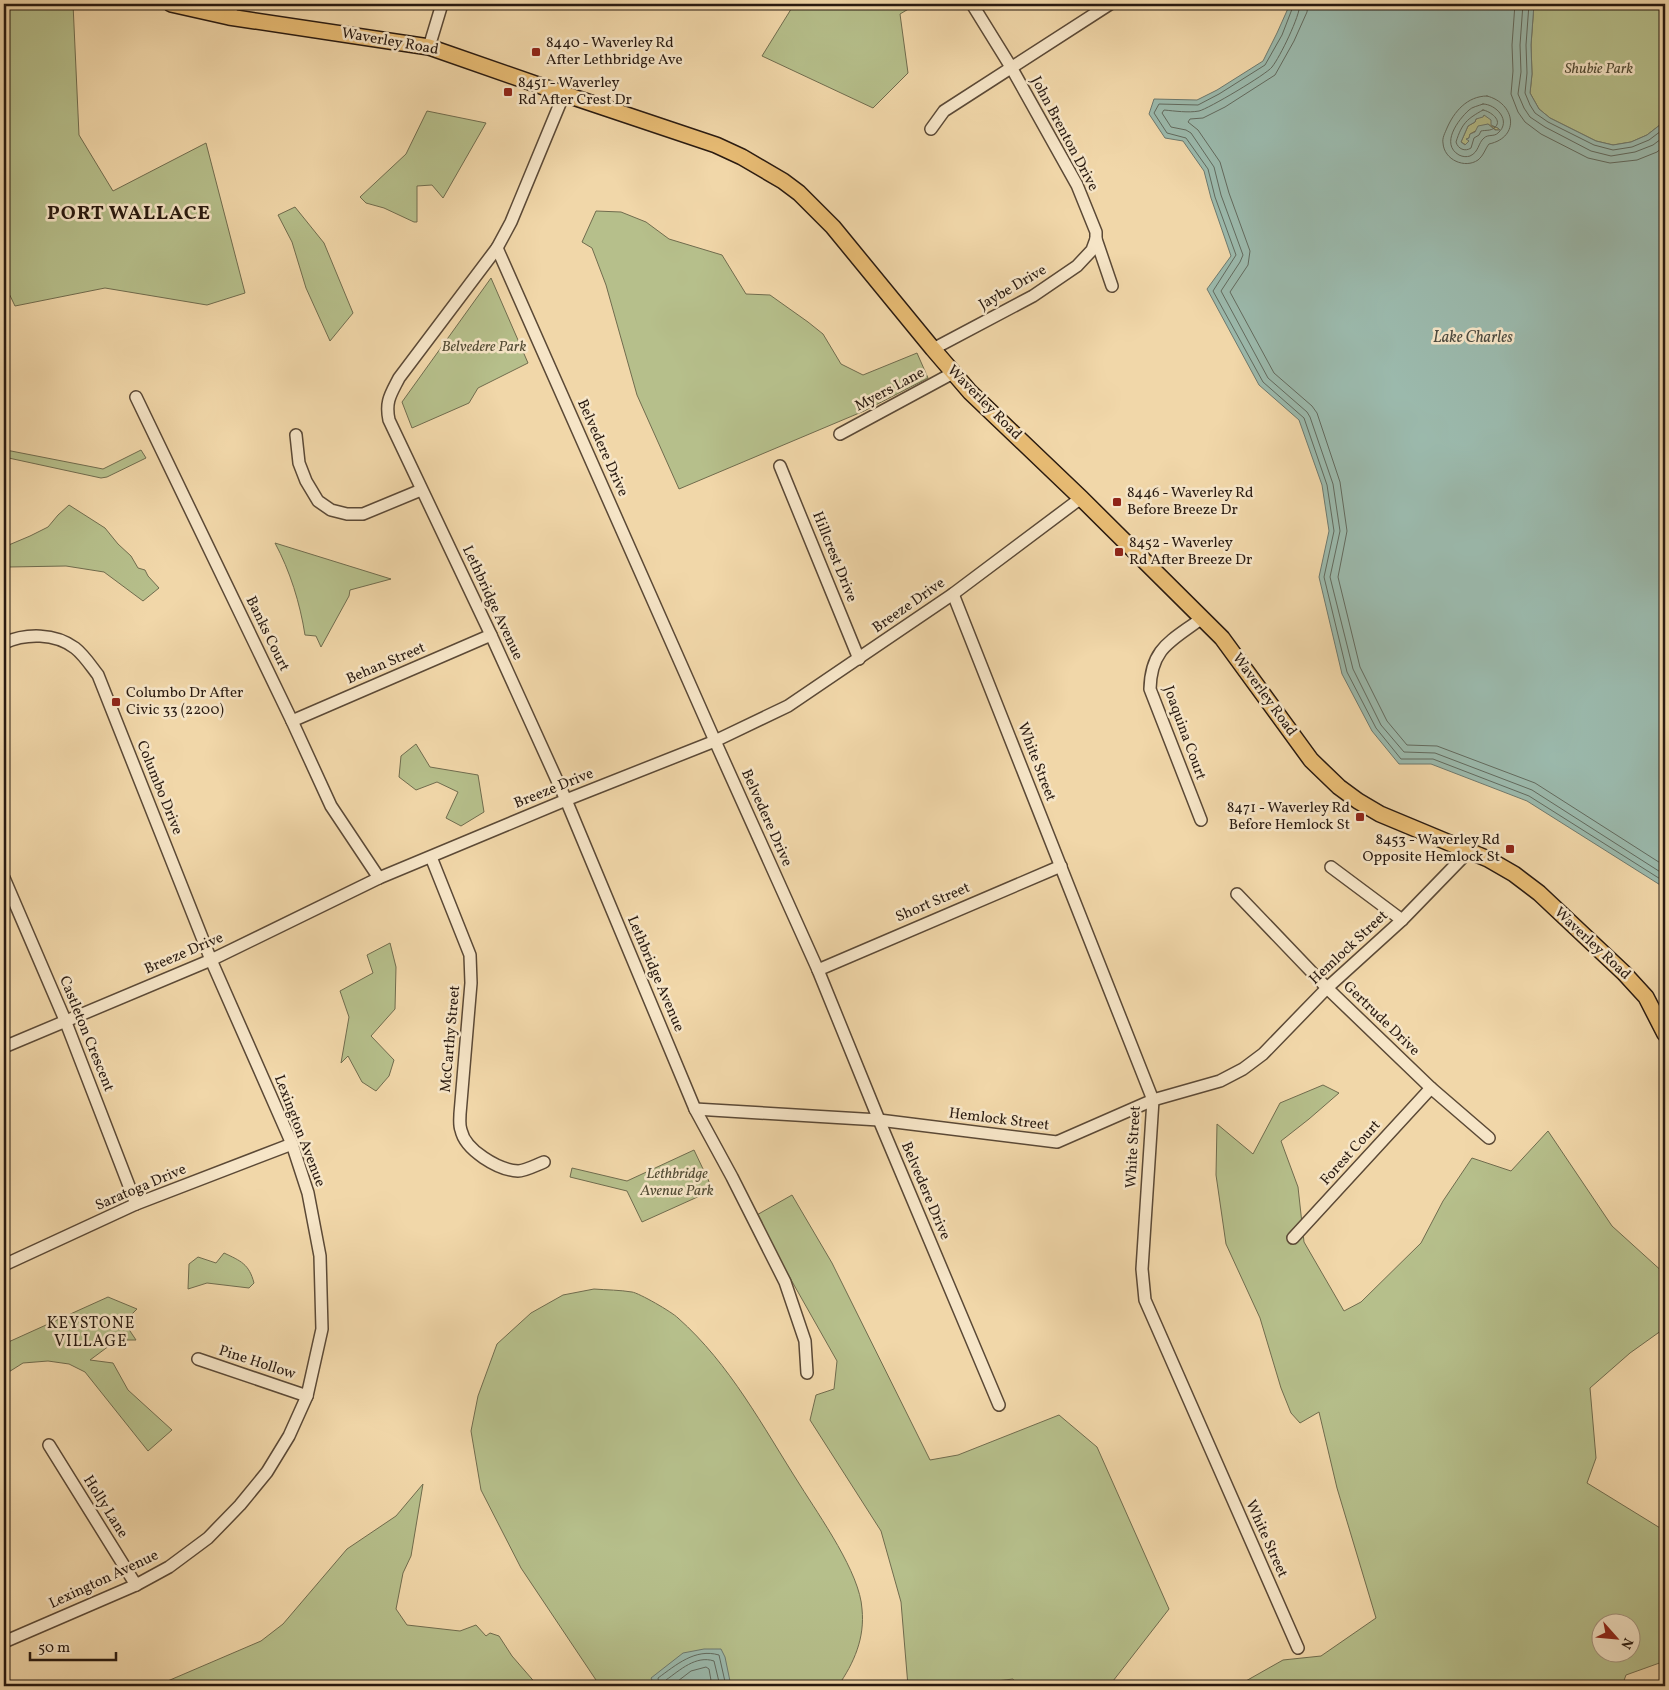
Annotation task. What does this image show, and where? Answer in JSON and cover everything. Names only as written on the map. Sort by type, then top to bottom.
[{"type":"main road","name":"Waverley Road","points":[[171,4],[231,10],[429,47],[716,145],[742,157],[783,181],[805,198],[834,227],[933,350],[970,392],[1081,498],[1222,638],[1311,760],[1358,802],[1380,814],[1488,859],[1514,874],[1539,894],[1637,987],[1646,997],[1665,1034]]},
{"type":"street","points":[[429,47],[442,4]]},
{"type":"street","name":"John Brenton Drive","points":[[972,4],[1011,67],[1077,185],[1096,232],[1096,239],[1112,286]]},
{"type":"street","points":[[931,129],[944,111],[1110,4]]},
{"type":"street","name":"Lethbridge Avenue","points":[[564,94],[511,222],[497,248],[399,378],[388,400],[387,410],[389,420],[421,490],[491,635],[566,800],[695,1109],[785,1282],[806,1341],[808,1374]]},
{"type":"street","name":"Jaybe Drive","points":[[933,350],[1040,291],[1077,266],[1092,250],[1096,239]]},
{"type":"street","name":"Belvedere Drive","points":[[497,248],[818,970],[998,1405]]},
{"type":"street","name":"Myers Lane","points":[[840,434],[954,373]]},
{"type":"street","name":"Banks Court","points":[[136,397],[331,806],[379,878]]},
{"type":"street","points":[[296,435],[299,463],[306,482],[318,501],[331,510],[347,514],[364,514],[421,490]]},
{"type":"street","name":"Hillcrest Drive","points":[[780,466],[859,659]]},
{"type":"street","name":"Breeze Drive","points":[[4,1047],[211,960],[379,878],[566,800],[715,741],[788,706],[953,594],[1081,498]]},
{"type":"street","name":"White Street","points":[[953,594],[1152,1100],[1142,1269],[1145,1300],[1298,1648]]},
{"type":"street","name":"Joaquina Court","points":[[1201,820],[1154,702],[1150,689],[1150,677],[1156,656],[1164,647],[1202,618]]},
{"type":"street","name":"Behan Street","points":[[292,721],[491,635]]},
{"type":"street","name":"Columbo Drive","points":[[4,642],[31,636],[46,636],[59,640],[75,647],[98,675],[211,960]]},
{"type":"street","name":"Hemlock Street","points":[[695,1109],[879,1120],[1057,1142],[1152,1100],[1220,1080],[1243,1069],[1263,1054],[1327,988],[1402,920],[1468,852]]},
{"type":"street","name":"McCarthy Street","points":[[431,856],[470,955],[471,983],[460,1114],[461,1131],[469,1146],[482,1157],[499,1165],[519,1171],[544,1162]]},
{"type":"street","name":"Short Street","points":[[818,970],[1061,866]]},
{"type":"street","points":[[1331,867],[1402,920]]},
{"type":"street","name":"Castleton Crescent","points":[[4,878],[65,1020],[136,1204]]},
{"type":"street","name":"Gertrude Drive","points":[[1237,894],[1327,988],[1431,1088],[1489,1138]]},
{"type":"street","name":"Lexington Avenue","points":[[4,1642],[136,1585],[169,1567],[208,1538],[240,1505],[267,1472],[289,1436],[307,1396],[322,1329],[320,1256],[308,1193],[292,1144],[211,960]]},
{"type":"street","name":"Forest Court","points":[[1293,1238],[1431,1088]]},
{"type":"street","name":"Saratoga Drive","points":[[4,1265],[136,1204],[292,1144]]},
{"type":"street","name":"Pine Hollow","points":[[198,1359],[307,1396]]},
{"type":"street","name":"Holly Lane","points":[[49,1445],[136,1585]]},
{"type":"green space","points":[[4,4],[73,4],[79,135],[113,191],[206,143],[245,293],[207,305],[105,288],[15,306],[4,283]]},
{"type":"green space","points":[[799,4],[917,4],[900,14],[908,73],[873,108],[762,56],[793,6]]},
{"type":"green space","name":"Shubie Park","points":[[1534,4],[1665,4],[1665,121],[1647,135],[1631,142],[1613,145],[1596,141],[1550,118],[1539,109],[1530,93]]},
{"type":"green space","points":[[427,111],[486,123],[443,198],[432,185],[417,186],[417,222],[414,222],[384,208],[366,203],[360,197],[406,154]]},
{"type":"green space","points":[[1485,115],[1492,120],[1492,126],[1500,130],[1496,130],[1488,124],[1470,134],[1466,145],[1461,142],[1468,126],[1475,122],[1476,119]]},
{"type":"green space","points":[[295,207],[324,243],[353,313],[330,341],[306,288],[292,242],[278,215]]},
{"type":"green space","points":[[596,211],[621,212],[646,222],[669,239],[722,255],[746,294],[770,295],[808,322],[823,334],[841,364],[863,375],[917,353],[928,378],[864,411],[679,489],[637,395],[606,285],[592,248],[582,242]]},
{"type":"green space","name":"Belvedere Park","points":[[491,278],[528,363],[478,388],[469,403],[412,428],[402,402]]},
{"type":"green space","points":[[6,450],[103,469],[141,450],[146,458],[107,477],[101,478],[4,457]]},
{"type":"green space","points":[[69,505],[105,528],[131,556],[138,568],[145,570],[159,588],[143,601],[104,572],[66,566],[9,567],[4,569],[4,547],[48,527]]},
{"type":"green space","points":[[275,543],[391,579],[350,590],[349,596],[321,647],[316,636],[305,635],[294,588]]},
{"type":"green space","points":[[416,744],[430,767],[478,775],[484,812],[461,826],[446,818],[458,792],[437,782],[416,790],[399,777],[401,756]]},
{"type":"green space","points":[[390,943],[396,967],[395,1009],[371,1036],[394,1060],[389,1076],[376,1091],[362,1082],[348,1056],[341,1063],[349,1017],[340,991],[373,973],[367,955]]},
{"type":"green space","points":[[1323,1085],[1339,1093],[1281,1141],[1298,1187],[1304,1242],[1344,1311],[1361,1302],[1421,1243],[1443,1201],[1472,1158],[1511,1171],[1548,1131],[1612,1226],[1665,1274],[1665,1328],[1630,1353],[1590,1388],[1596,1458],[1587,1483],[1665,1531],[1665,1661],[1626,1675],[1622,1686],[1237,1686],[1283,1660],[1321,1656],[1376,1618],[1337,1488],[1319,1412],[1300,1423],[1291,1413],[1281,1388],[1260,1318],[1226,1244],[1216,1175],[1217,1124],[1253,1154],[1280,1103]]},
{"type":"green space","name":"Lethbridge Avenue Park","points":[[694,1150],[713,1190],[642,1222],[627,1191],[570,1177],[572,1168],[627,1181]]},
{"type":"green space","points":[[792,1195],[832,1263],[930,1460],[958,1455],[1059,1415],[1097,1447],[1169,1609],[1113,1681],[1114,1686],[1017,1686],[1013,1679],[957,1686],[908,1686],[901,1602],[881,1531],[810,1420],[816,1395],[834,1389],[837,1361],[755,1216]]},
{"type":"green space","points":[[224,1253],[244,1264],[250,1271],[254,1283],[249,1288],[207,1283],[188,1289],[189,1264],[198,1257],[216,1263]]},
{"type":"green space","points":[[594,1289],[636,1293],[675,1315],[697,1336],[714,1355],[745,1397],[828,1529],[847,1562],[860,1595],[862,1609],[862,1630],[857,1650],[838,1686],[600,1686],[521,1568],[481,1490],[471,1431],[478,1396],[497,1344],[531,1313],[563,1295]]},
{"type":"green space","points":[[108,1297],[137,1309],[124,1322],[136,1340],[117,1340],[90,1360],[113,1363],[128,1390],[172,1430],[148,1451],[85,1372],[69,1364],[48,1361],[23,1363],[4,1375],[4,1344]]},
{"type":"green space","points":[[423,1484],[411,1556],[403,1573],[396,1609],[407,1625],[460,1631],[476,1625],[486,1636],[490,1633],[499,1636],[512,1656],[538,1686],[156,1686],[261,1641],[283,1624],[347,1549],[396,1516]]},
{"type":"water","name":"Lake Charles","points":[[1290,4],[1534,4],[1530,93],[1539,109],[1550,118],[1596,141],[1613,145],[1631,142],[1647,135],[1665,121],[1665,888],[1527,801],[1431,764],[1399,764],[1372,731],[1342,674],[1319,577],[1329,531],[1322,485],[1299,420],[1259,385],[1207,289],[1231,256],[1211,198],[1204,171],[1183,141],[1165,138],[1149,114],[1154,99],[1197,100],[1217,90],[1263,61]],"holes":[[[1484,115],[1491,120],[1491,125],[1500,130],[1495,130],[1488,124],[1478,126],[1475,132],[1466,139],[1469,141],[1465,145],[1461,142],[1468,126],[1475,122],[1476,119]]]},
{"type":"water","points":[[704,1649],[721,1649],[725,1657],[731,1686],[655,1686],[651,1678],[683,1653]]},
{"type":"place","name":"8440 - Waverley Rd After Lethbridge Ave","points":[[536,52]]},
{"type":"place","name":"8451 - Waverley Rd After Crest Dr","points":[[508,92]]},
{"type":"place","name":"8446 - Waverley Rd Before Breeze Dr","points":[[1117,502]]},
{"type":"place","name":"8452 - Waverley Rd After Breeze Dr","points":[[1119,552]]},
{"type":"place","name":"Columbo Dr After Civic 33 (2200)","points":[[116,702]]},
{"type":"place","name":"8471 - Waverley Rd Before Hemlock St","points":[[1360,817]]},
{"type":"place","name":"8453 - Waverley Rd Opposite Hemlock St","points":[[1510,849]]},
{"type":"district","name":"PORT WALLACE","points":[[129,214]]},
{"type":"district","name":"KEYSTONE VILLAGE","points":[[91,1333]]}]
